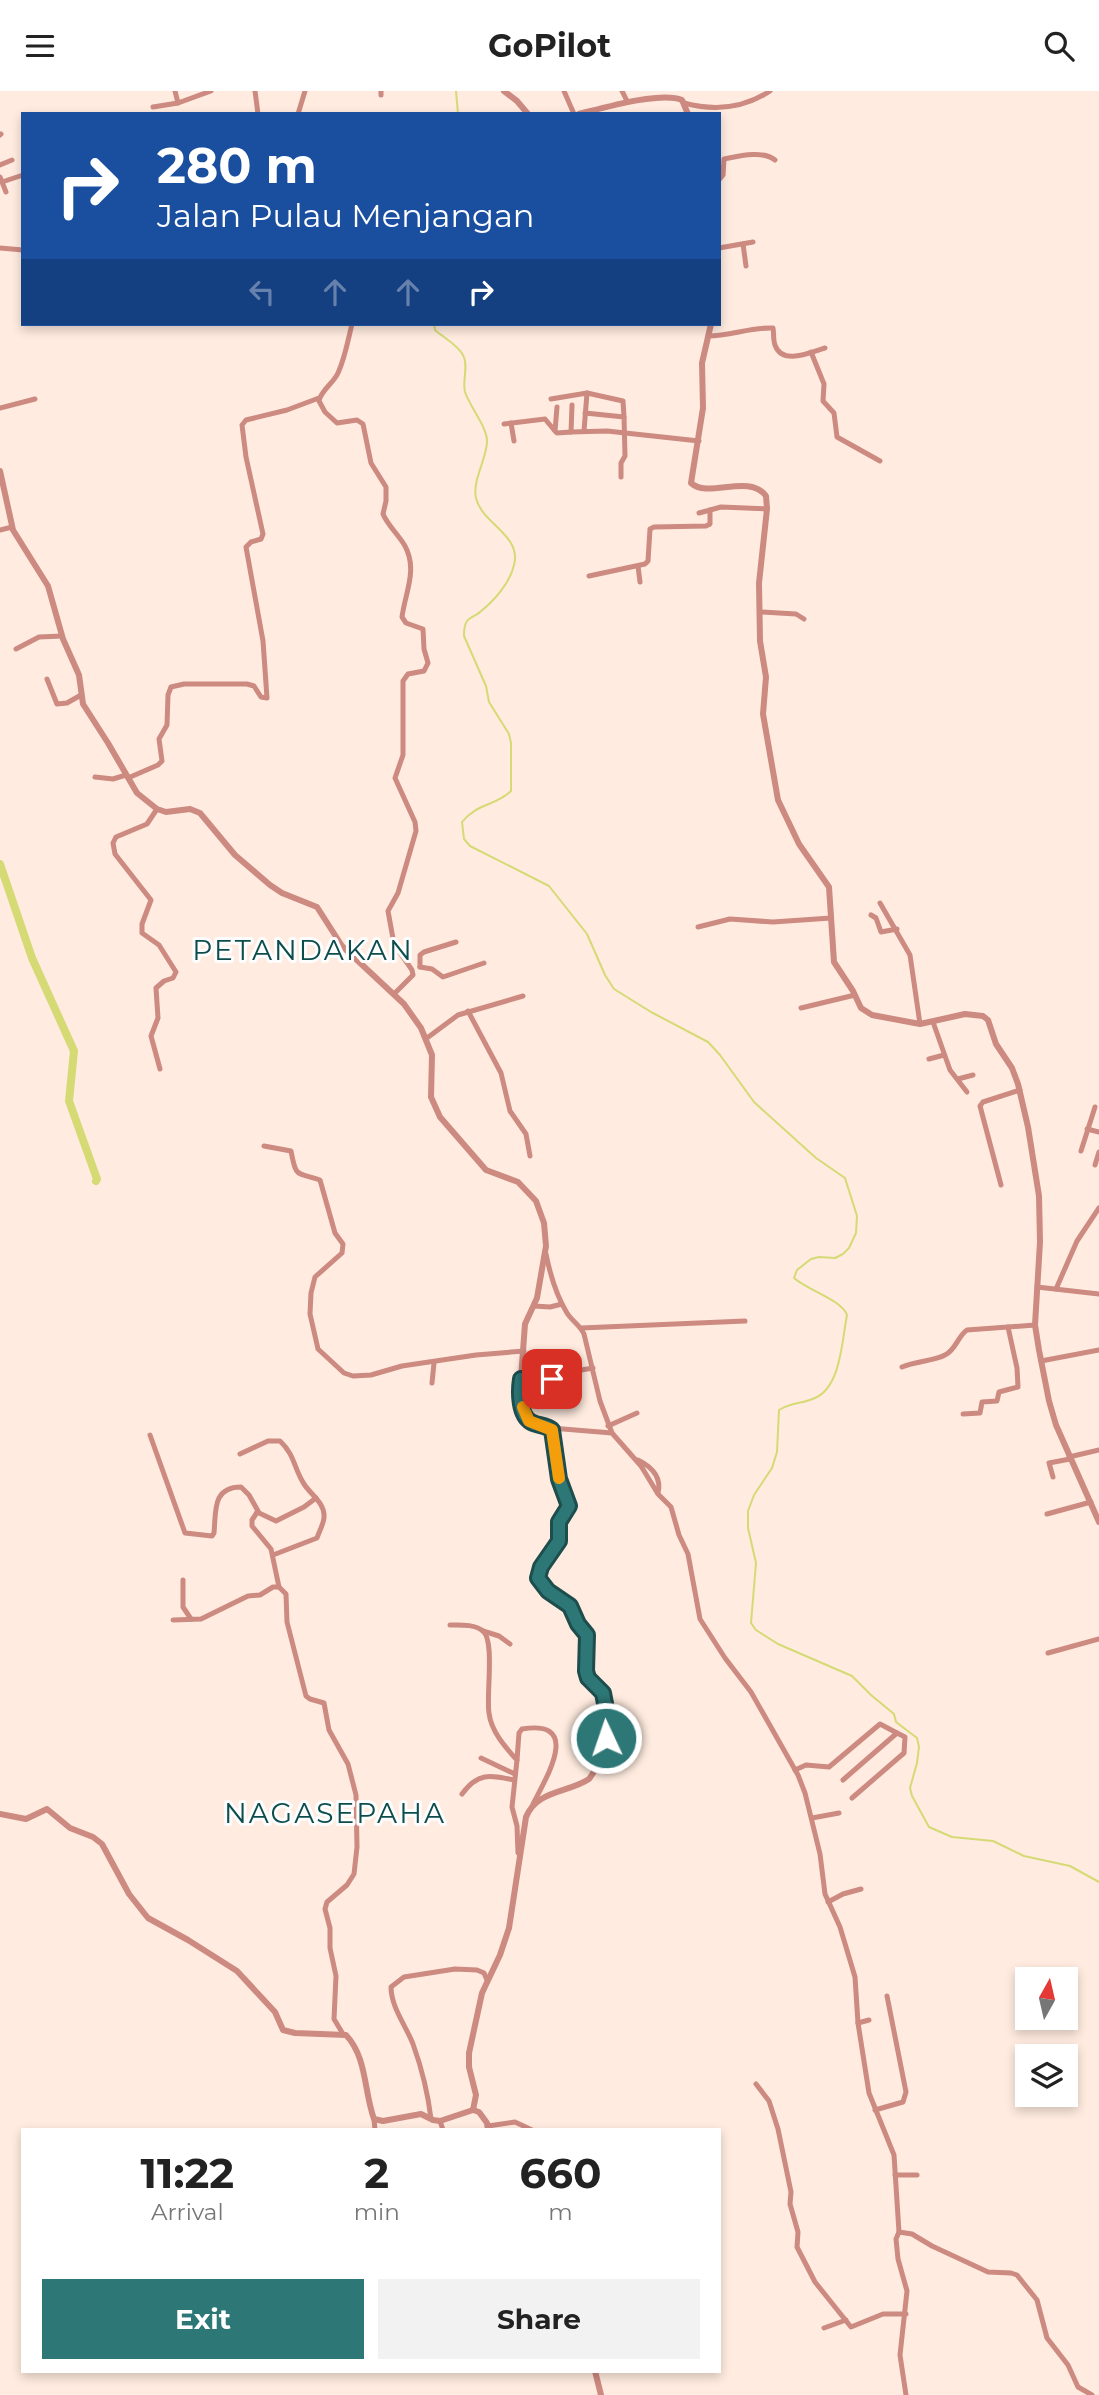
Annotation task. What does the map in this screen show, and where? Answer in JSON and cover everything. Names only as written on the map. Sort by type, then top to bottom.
[{"type":"street","points":[[175,91],[178,103]]},
{"type":"street","points":[[153,107],[178,103],[211,91]]},
{"type":"street","points":[[255,91],[258,112]]},
{"type":"street","points":[[299,112],[305,91]]},
{"type":"street","points":[[504,91],[526,112]]},
{"type":"street","points":[[564,91],[575,112]]},
{"type":"street","points":[[622,91],[627,101]]},
{"type":"street","points":[[684,103],[721,109],[741,105],[770,91]]},
{"type":"street","points":[[584,112],[627,101],[670,95],[679,98],[687,112]]},
{"type":"street","points":[[721,178],[724,159],[763,154],[770,155],[775,160]]},
{"type":"street","points":[[0,165],[12,160]]},
{"type":"street","points":[[6,192],[1,180],[21,175]]},
{"type":"street","points":[[721,248],[753,242]]},
{"type":"street","points":[[743,244],[746,266]]},
{"type":"street","points":[[0,248],[21,250]]},
{"type":"street","points":[[351,326],[339,370],[332,383],[321,393],[320,404],[332,420],[341,423],[361,421],[363,424],[371,463],[386,487],[383,514],[410,557],[410,589],[402,617],[406,623],[424,631],[428,667],[424,671],[404,677],[403,755],[395,778],[416,831],[399,890],[388,911],[394,944],[413,974]]},
{"type":"street","points":[[710,326],[702,363],[703,408],[691,475],[693,485],[702,489],[734,486],[760,490],[766,496],[767,509],[759,577],[761,641],[766,677],[763,714],[776,792],[799,844],[827,881],[831,893],[834,962],[861,1008],[868,1013],[920,1024],[965,1014],[985,1017],[996,1044],[1014,1072],[1028,1127],[1039,1196],[1040,1235],[1035,1325],[1041,1361],[1050,1407],[1060,1435],[1099,1522]]},
{"type":"street","points":[[708,336],[773,328],[774,344],[781,353],[796,356],[825,348]]},
{"type":"street","points":[[811,352],[824,384],[822,401],[834,413],[837,437],[880,461]]},
{"type":"street","points":[[584,431],[586,393]]},
{"type":"street","points":[[551,399],[586,393],[623,401],[625,456],[621,463],[621,477]]},
{"type":"street","points":[[95,777],[113,779],[127,776],[158,765],[162,761],[159,739],[167,725],[168,695],[171,687],[184,684],[242,683],[251,685],[261,697],[267,698],[262,641],[246,547],[250,542],[261,539],[263,534],[246,457],[242,425],[246,420],[281,412],[319,398]]},
{"type":"street","points":[[0,408],[35,399]]},
{"type":"street","points":[[571,432],[572,405]]},
{"type":"street","points":[[555,431],[557,407]]},
{"type":"street","points":[[585,413],[624,417]]},
{"type":"street","points":[[504,424],[545,419],[557,433],[624,433],[699,441]]},
{"type":"street","points":[[511,423],[514,441]]},
{"type":"street","points":[[0,471],[3,504],[12,527],[48,586],[62,636],[78,670],[85,709],[137,793],[157,810],[166,812],[190,809],[200,813],[235,855],[270,884],[282,893],[317,907],[342,946],[412,1014],[432,1055],[431,1097],[440,1117],[486,1170],[518,1182],[531,1195],[541,1212],[545,1253],[537,1298],[526,1321],[521,1379],[521,1398],[527,1418],[535,1424],[551,1428],[612,1433]]},
{"type":"street","points":[[699,513],[733,507],[767,509]]},
{"type":"street","points":[[590,576],[647,563],[649,531],[652,528],[706,526],[710,524],[710,510]]},
{"type":"street","points":[[0,530],[12,527]]},
{"type":"street","points":[[638,566],[639,582]]},
{"type":"street","points":[[761,612],[796,614],[804,619]]},
{"type":"street","points":[[16,649],[39,637],[62,636]]},
{"type":"street","points":[[47,679],[57,704],[67,703],[81,695]]},
{"type":"street","points":[[157,810],[147,823],[116,837],[113,846],[115,855],[151,900],[142,924],[142,933],[159,945],[176,972],[173,978],[156,988],[158,1018],[151,1036],[160,1069]]},
{"type":"street","points":[[880,903],[911,956],[920,1024]]},
{"type":"street","points":[[872,915],[876,918],[881,932],[897,929]]},
{"type":"street","points":[[698,927],[730,919],[773,922],[831,918]]},
{"type":"street","points":[[394,994],[420,967],[420,955],[456,942]]},
{"type":"street","points":[[420,967],[432,969],[443,977],[484,963]]},
{"type":"street","points":[[801,1008],[855,995]]},
{"type":"street","points":[[426,1038],[458,1015],[523,996]]},
{"type":"street","points":[[468,1011],[500,1073],[510,1111],[526,1134],[530,1156]]},
{"type":"street","points":[[933,1022],[950,1070],[967,1092]]},
{"type":"street","points":[[929,1059],[944,1055]]},
{"type":"street","points":[[958,1079],[973,1075]]},
{"type":"street","points":[[1001,1185],[980,1106],[1020,1090]]},
{"type":"street","points":[[1081,1151],[1095,1107]]},
{"type":"street","points":[[1087,1129],[1099,1132]]},
{"type":"street","points":[[264,1146],[291,1151],[298,1173],[303,1177],[320,1180],[335,1233],[343,1244],[342,1253],[313,1281],[311,1324],[318,1349],[344,1373],[371,1375],[402,1366],[524,1351]]},
{"type":"street","points":[[1095,1165],[1099,1152]]},
{"type":"street","points":[[1056,1289],[1077,1241],[1099,1208]]},
{"type":"street","points":[[545,1253],[562,1304],[569,1317],[581,1328],[608,1426],[645,1471],[658,1494],[671,1507],[679,1535],[688,1553],[700,1619],[751,1692],[802,1784],[812,1818],[828,1902],[840,1927],[853,1970],[869,2093],[893,2150],[899,2232],[896,2243],[906,2286],[906,2314],[900,2355],[906,2395]]},
{"type":"street","points":[[1037,1287],[1099,1294]]},
{"type":"street","points":[[534,1306],[550,1307],[562,1304]]},
{"type":"street","points":[[581,1328],[745,1321]]},
{"type":"street","points":[[902,1367],[916,1361],[946,1355],[967,1330],[1035,1325]]},
{"type":"street","points":[[963,1414],[980,1413],[982,1402],[997,1401],[1001,1391],[1018,1387],[1017,1367],[1008,1327]]},
{"type":"street","points":[[1041,1361],[1099,1350]]},
{"type":"street","points":[[432,1383],[433,1363]]},
{"type":"street","points":[[521,1379],[557,1378],[593,1368]]},
{"type":"street","points":[[608,1426],[637,1413]]},
{"type":"street","points":[[533,1804],[589,1779],[599,1762],[607,1733],[603,1693],[588,1678],[586,1671],[587,1635],[578,1624],[570,1606],[548,1591],[538,1578],[541,1567],[559,1541],[559,1522],[569,1506],[561,1484],[551,1428]]},
{"type":"street","points":[[1060,1435],[1068,1431]]},
{"type":"street","points":[[149,1435],[185,1534],[212,1536],[216,1501],[231,1488],[241,1487],[245,1490],[257,1508],[252,1527],[269,1546],[279,1587],[286,1594],[287,1622],[306,1696],[324,1703],[329,1730],[348,1764],[355,1787],[357,1830],[354,1874],[347,1885],[327,1902],[325,1909],[336,1976],[334,2019],[352,2043],[361,2064],[375,2128]]},
{"type":"street","points":[[240,1454],[268,1441],[280,1441],[293,1458],[305,1486],[322,1507],[324,1518],[317,1538],[273,1555]]},
{"type":"street","points":[[1054,1476],[1049,1463],[1099,1450]]},
{"type":"street","points":[[257,1513],[276,1521],[316,1498]]},
{"type":"street","points":[[1047,1514],[1091,1502]]},
{"type":"street","points":[[183,1580],[183,1607],[191,1619]]},
{"type":"street","points":[[173,1621],[204,1618],[248,1596],[260,1595],[273,1587],[279,1587]]},
{"type":"street","points":[[450,1625],[473,1627],[499,1636],[510,1644]]},
{"type":"street","points":[[483,1631],[489,1656],[489,1712],[499,1738],[517,1760]]},
{"type":"street","points":[[1048,1653],[1099,1639]]},
{"type":"street","points":[[795,1770],[806,1765],[829,1767],[880,1724],[905,1737],[904,1753],[852,1798]]},
{"type":"street","points":[[473,2111],[475,2095],[469,2053],[478,2006],[509,1928],[525,1821],[554,1761],[554,1735],[542,1729],[529,1728],[520,1731],[512,1807],[517,1826],[519,1861]]},
{"type":"street","points":[[843,1780],[897,1733]]},
{"type":"street","points":[[481,1758],[515,1777]]},
{"type":"street","points":[[462,1794],[474,1779],[479,1777],[515,1777]]},
{"type":"street","points":[[0,1814],[26,1819],[47,1809],[70,1828],[97,1840],[107,1851],[129,1893],[148,1918],[237,1971],[275,2012],[283,2030],[295,2033],[343,2034]]},
{"type":"street","points":[[812,1818],[839,1813]]},
{"type":"street","points":[[828,1902],[861,1889]]},
{"type":"street","points":[[431,2119],[428,2092],[419,2061],[391,1996],[391,1987],[404,1977],[456,1969],[477,1970],[484,1973],[487,1980]]},
{"type":"street","points":[[875,2110],[903,2102],[906,2092],[887,1996]]},
{"type":"street","points":[[858,2023],[869,2020]]},
{"type":"street","points":[[756,2084],[769,2101],[778,2129],[791,2192],[790,2204],[798,2232],[797,2247],[815,2282],[852,2328],[879,2315],[906,2314]]},
{"type":"street","points":[[374,2119],[383,2121],[421,2115],[440,2120],[473,2111],[480,2112],[488,2128],[515,2122],[527,2128]]},
{"type":"street","points":[[440,2120],[442,2128]]},
{"type":"street","points":[[895,2175],[917,2175]]},
{"type":"street","points":[[899,2232],[912,2234],[988,2272],[1017,2275],[1037,2300],[1047,2338],[1068,2365],[1078,2387],[1092,2395]]},
{"type":"street","points":[[824,2328],[846,2321]]},
{"type":"street","points":[[596,2373],[601,2395]]},
{"type":"waterway","points":[[456,91],[458,112]]},
{"type":"waterway","points":[[434,326],[435,330],[454,344],[463,355],[465,392],[486,435],[486,448],[476,484],[476,498],[486,515],[507,537],[515,555],[512,572],[505,585],[491,603],[467,621],[464,634],[486,686],[489,702],[509,734],[511,791],[480,808],[462,822],[464,839],[470,846],[549,886],[587,934],[614,989],[708,1042],[754,1102],[816,1158],[845,1178],[857,1216],[856,1233],[843,1254],[835,1258],[811,1259],[797,1270],[794,1278],[832,1300],[847,1315],[839,1362],[830,1384],[815,1398],[779,1410],[777,1452],[772,1468],[754,1495],[748,1511],[748,1528],[756,1563],[751,1623],[756,1630],[778,1644],[852,1676],[894,1714],[896,1722],[917,1738],[917,1763],[910,1788],[929,1827],[952,1837],[993,1841],[1024,1856],[1070,1866],[1099,1882]]},
{"type":"waterway","points":[[0,864],[32,958],[74,1051],[69,1101],[96,1181]]},
{"type":"slow traffic","points":[[523,1407],[529,1421],[552,1430],[559,1478]]},
{"type":"district","name":"PETANDAKAN","points":[[303,950]]},
{"type":"district","name":"NAGASEPAHA","points":[[335,1813]]},
{"type":"route","points":[[552,1379],[521,1379],[520,1387],[523,1409],[529,1421],[552,1430],[561,1484],[569,1503],[559,1522],[559,1541],[541,1567],[538,1578],[542,1586],[570,1606],[578,1624],[587,1635],[586,1671],[588,1678],[603,1693],[607,1714],[606,1738]]}]
